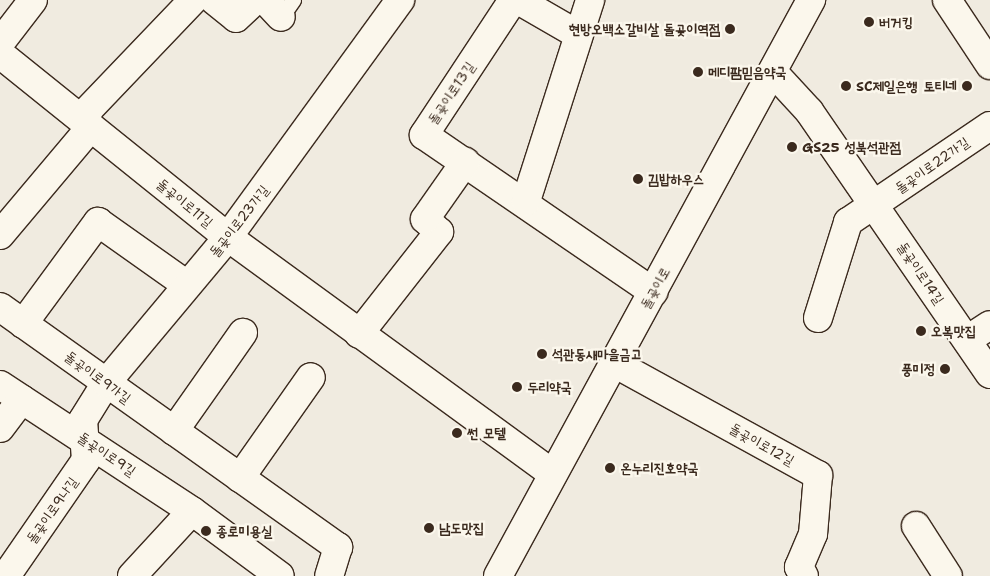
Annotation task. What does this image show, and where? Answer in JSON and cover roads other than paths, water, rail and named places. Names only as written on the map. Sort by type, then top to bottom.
[{"type":"street","points":[[0,43],[33,0]]},
{"type":"street","points":[[0,235],[86,134],[88,110],[192,0]]},
{"type":"street","points":[[214,0],[236,18],[255,0]]},
{"type":"street","name":"돌곶이로23가길","points":[[88,440],[83,420],[106,384],[187,284],[228,237],[400,0]]},
{"type":"street","name":"돌곶이로13길","points":[[514,0],[424,135],[526,201],[652,292]]},
{"type":"street","points":[[518,0],[577,34]]},
{"type":"street","points":[[526,201],[577,34],[590,0]]},
{"type":"street","name":"돌곶이로","points":[[500,575],[811,0]]},
{"type":"street","points":[[947,0],[990,65]]},
{"type":"street","name":"돌곶이로11길","points":[[0,54],[228,237],[554,474]]},
{"type":"street","name":"돌곶이로14길","points":[[773,72],[810,111],[990,374]]},
{"type":"street","name":"돌곶이로22가길","points":[[874,205],[990,126]]},
{"type":"street","points":[[359,334],[439,232],[425,218],[465,162]]},
{"type":"street","points":[[818,318],[848,222],[874,205]]},
{"type":"street","points":[[23,324],[98,222],[187,284]]},
{"type":"street","name":"돌곶이로9가길","points":[[0,307],[338,547],[329,576]]},
{"type":"street","points":[[967,340],[990,325]]},
{"type":"street","points":[[174,431],[243,333]]},
{"type":"street","name":"돌곶이로12길","points":[[614,363],[818,475],[813,534],[799,566],[804,576]]},
{"type":"street","points":[[240,478],[311,377]]},
{"type":"street","name":"돌곶이로9길","points":[[0,428],[11,392],[88,440],[192,511],[261,571]]},
{"type":"street","name":"돌곶이로9나길","points":[[6,576],[86,460],[88,440]]},
{"type":"street","points":[[132,576],[192,511]]},
{"type":"street","points":[[916,526],[948,576]]},
{"type":"place","name":"버거킹","points":[[869,22]]},
{"type":"place","name":"현방오백소갈비살 돌곶이역점","points":[[730,29]]},
{"type":"place","name":"메디팜믿음약국","points":[[698,72]]},
{"type":"place","name":"SC제일은행","points":[[846,86]]},
{"type":"place","name":"토티네","points":[[967,86]]},
{"type":"place","name":"GS25 성북석관점","points":[[792,147]]},
{"type":"place","name":"김밥하우스","points":[[638,179]]},
{"type":"place","name":"오복맛집","points":[[921,331]]},
{"type":"place","name":"석관동새마을금고","points":[[542,354]]},
{"type":"place","name":"풍미정","points":[[945,369]]},
{"type":"place","name":"두리약국","points":[[517,387]]},
{"type":"place","name":"썬 모텔","points":[[457,433]]},
{"type":"place","name":"온누리진호약국","points":[[610,468]]},
{"type":"place","name":"남도맛집","points":[[429,528]]},
{"type":"place","name":"종로미용실","points":[[206,531]]}]
